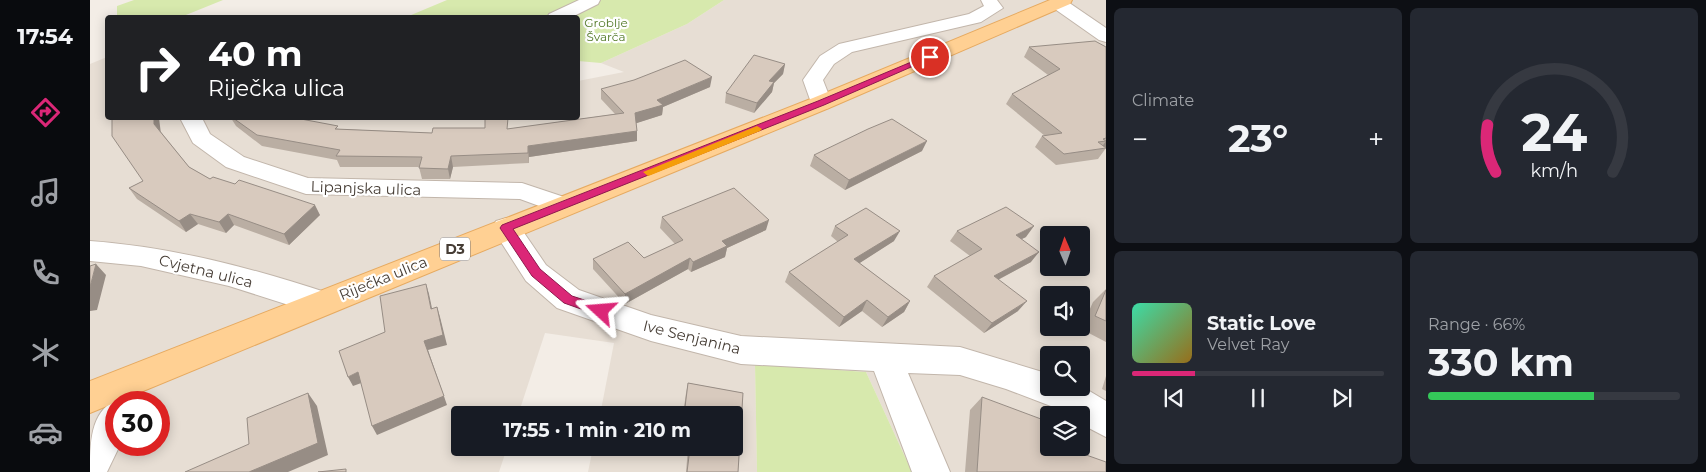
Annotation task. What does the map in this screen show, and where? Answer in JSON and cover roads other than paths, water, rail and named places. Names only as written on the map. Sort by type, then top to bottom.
[{"type":"main road","name":"Riječka ulica","points":[[90,397],[132,389],[320,303],[821,103],[1061,1]]},
{"type":"street","points":[[561,15],[592,0]]},
{"type":"street","points":[[821,103],[813,80],[827,60],[846,48],[975,18],[994,8],[989,0]]},
{"type":"street","points":[[1061,1],[1106,36]]},
{"type":"street","name":"Lipanjska ulica","points":[[192,120],[201,138],[235,162],[306,186],[522,191],[564,206]]},
{"type":"street","name":"Ive Senjanina","points":[[506,228],[536,273],[568,299],[651,328],[741,350],[960,361],[1008,375],[1068,398],[1106,420]]},
{"type":"street","name":"Cvjetna ulica","points":[[90,251],[150,257],[229,275],[320,303]]},
{"type":"street","points":[[886,358],[931,472]]},
{"type":"street","points":[[90,464],[105,437]]},
{"type":"park label","name":"Groblje Švarča","points":[[606,29]]}]
